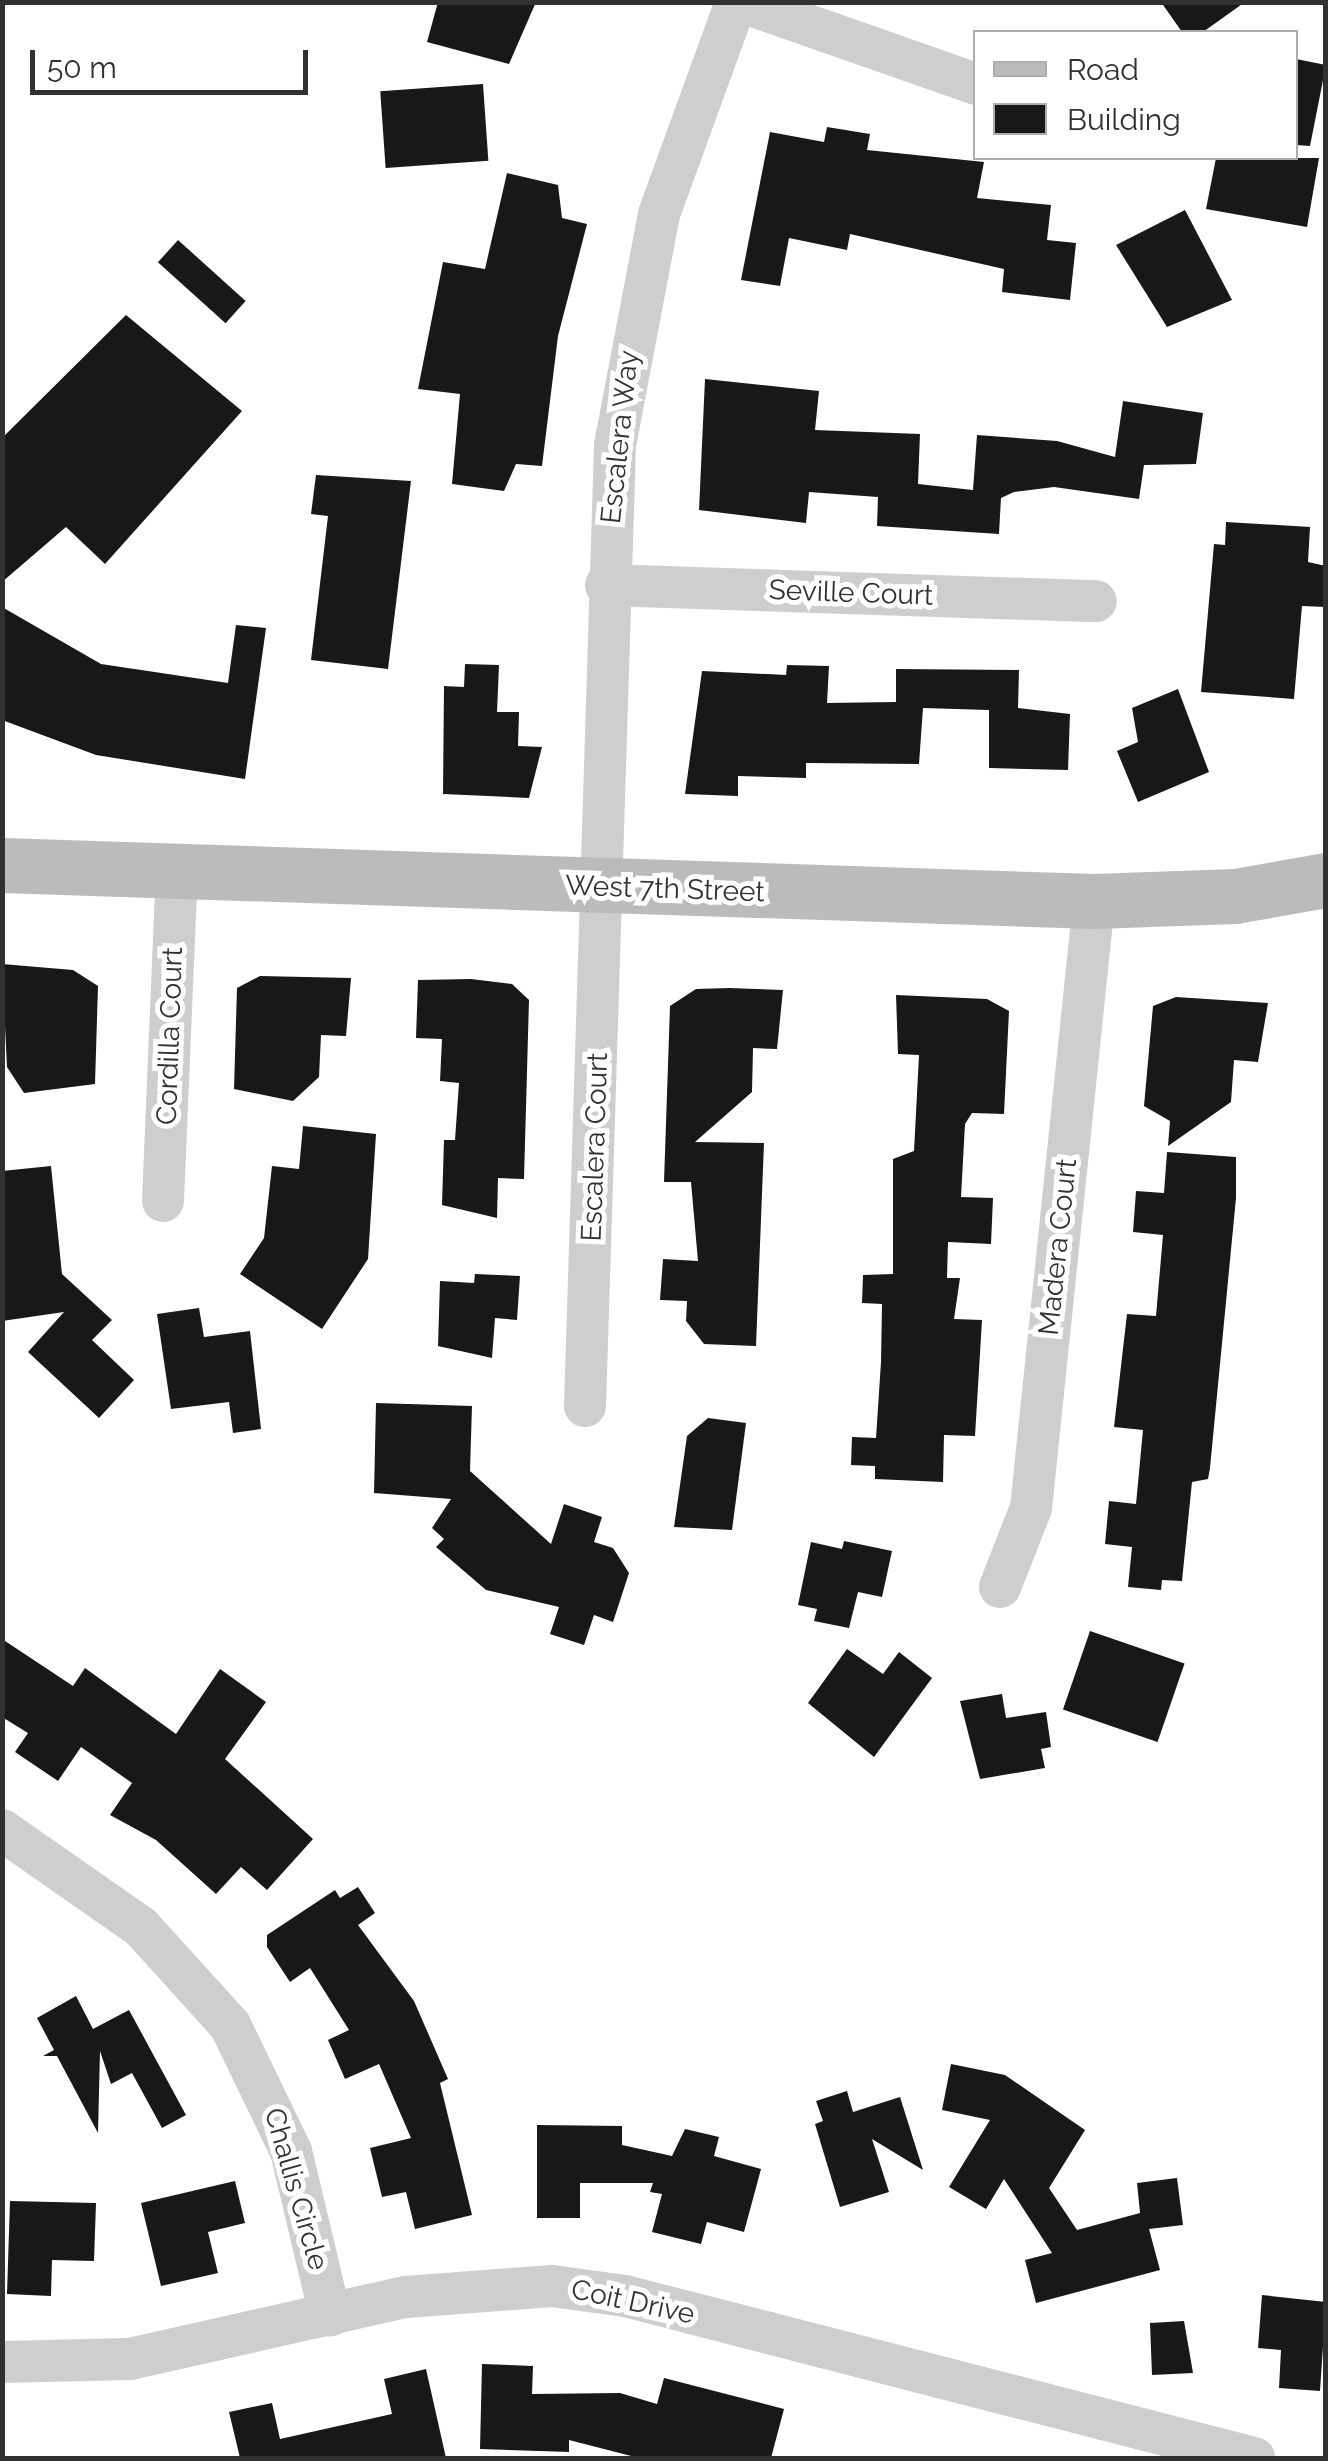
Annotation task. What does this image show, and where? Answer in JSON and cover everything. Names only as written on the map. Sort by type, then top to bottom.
[{"type":"main road","name":"West 7th Street","points":[[2,865],[604,888],[1094,901],[1235,896],[1326,880]]},
{"type":"street","points":[[739,2],[973,83]]},
{"type":"street","name":"Escalera Way","points":[[604,888],[606,585],[632,331],[670,177],[739,2]]},
{"type":"street","name":"Seville Court","points":[[606,585],[1096,600]]},
{"type":"street","name":"Cordilla Court","points":[[163,1200],[177,872]]},
{"type":"street","name":"Escalera Court","points":[[585,1406],[604,888]]},
{"type":"street","name":"Madera Court","points":[[1000,1587],[1031,1508],[1094,901]]},
{"type":"street","name":"Challis Circle","points":[[2,1830],[141,1926],[230,2025],[266,2087],[330,2315]]},
{"type":"street","name":"Coit Drive","points":[[2,2362],[130,2359],[480,2286],[624,2296],[1254,2458]]},
{"type":"building","points":[[438,2],[536,2],[509,64],[427,42]]},
{"type":"building","points":[[1161,2],[1245,2],[1206,30],[1181,30]]},
{"type":"building","points":[[1298,59],[1326,65],[1310,146],[1298,145]]},
{"type":"building","points":[[483,84],[488,161],[386,168],[380,91]]},
{"type":"building","points":[[827,127],[870,134],[867,150],[984,162],[977,198],[1051,205],[1047,240],[1076,243],[1070,300],[1002,292],[1004,269],[850,234],[847,250],[789,238],[780,286],[741,280],[770,132],[824,142]]},
{"type":"building","points":[[1319,158],[1307,227],[1206,209],[1216,160]]},
{"type":"building","points":[[507,173],[558,185],[562,218],[587,224],[558,336],[542,466],[516,464],[504,491],[452,484],[460,394],[418,389],[443,262],[485,269]]},
{"type":"building","points":[[1185,210],[1232,300],[1167,327],[1116,245]]},
{"type":"building","points":[[178,240],[246,301],[226,323],[158,262]]},
{"type":"building","points":[[126,315],[242,411],[105,564],[66,527],[2,582],[2,438]]},
{"type":"building","points":[[705,379],[819,391],[815,430],[920,434],[918,484],[973,490],[977,435],[1057,441],[1115,457],[1123,401],[1203,413],[1196,464],[1144,465],[1139,499],[1054,487],[1014,492],[1001,498],[999,534],[877,526],[878,497],[809,492],[806,523],[699,510]]},
{"type":"building","points":[[316,475],[411,481],[388,669],[311,660],[328,516],[311,514]]},
{"type":"building","points":[[1226,522],[1310,527],[1308,562],[1326,566],[1326,607],[1302,606],[1294,699],[1201,692],[1214,544],[1225,545]]},
{"type":"building","points":[[2,607],[101,664],[228,683],[236,625],[266,628],[245,779],[96,755],[2,720]]},
{"type":"building","points":[[465,664],[499,665],[497,712],[519,712],[518,746],[542,747],[529,798],[443,794],[444,686],[464,687]]},
{"type":"building","points":[[787,665],[829,666],[827,703],[896,702],[896,669],[1019,670],[1018,708],[1070,714],[1068,770],[989,768],[989,710],[923,708],[919,764],[806,763],[806,778],[738,776],[738,796],[685,794],[702,671],[786,675]]},
{"type":"building","points":[[1178,689],[1209,772],[1138,802],[1117,751],[1138,742],[1132,708]]},
{"type":"building","points":[[2,964],[73,970],[98,986],[95,1084],[24,1093],[7,1067]]},
{"type":"building","points":[[260,976],[351,978],[346,1036],[321,1035],[319,1077],[293,1101],[234,1089],[237,988]]},
{"type":"building","points":[[471,979],[512,984],[529,1000],[524,1179],[498,1178],[497,1218],[442,1205],[444,1140],[455,1140],[459,1083],[440,1081],[442,1039],[416,1038],[418,980]]},
{"type":"building","points":[[696,989],[783,990],[777,1049],[753,1048],[752,1092],[695,1142],[764,1143],[756,1346],[704,1344],[686,1321],[687,1301],[660,1300],[663,1259],[698,1261],[691,1182],[664,1182],[670,1006]]},
{"type":"building","points":[[896,995],[987,999],[1009,1011],[1004,1114],[972,1113],[965,1124],[961,1197],[993,1198],[991,1244],[948,1242],[947,1278],[960,1278],[954,1319],[982,1320],[975,1436],[944,1435],[943,1482],[875,1479],[875,1466],[851,1465],[852,1437],[876,1438],[881,1362],[882,1304],[862,1303],[863,1275],[893,1274],[893,1159],[914,1151],[919,1055],[898,1054]]},
{"type":"building","points":[[1176,997],[1268,1003],[1258,1062],[1234,1060],[1231,1102],[1168,1146],[1170,1121],[1144,1106],[1153,1006]]},
{"type":"building","points":[[303,1126],[376,1134],[368,1259],[322,1329],[240,1274],[264,1238],[272,1166],[299,1169]]},
{"type":"building","points":[[1167,1152],[1236,1157],[1236,1198],[1208,1479],[1192,1482],[1182,1581],[1162,1580],[1161,1590],[1128,1587],[1132,1547],[1105,1544],[1109,1501],[1136,1504],[1143,1430],[1114,1427],[1127,1314],[1156,1316],[1163,1235],[1133,1232],[1136,1191],[1164,1193]]},
{"type":"building","points":[[51,1166],[62,1274],[112,1320],[92,1340],[134,1380],[99,1418],[28,1352],[64,1312],[2,1321],[2,1171]]},
{"type":"building","points":[[475,1274],[520,1276],[517,1320],[495,1318],[492,1358],[438,1346],[440,1281],[474,1283]]},
{"type":"building","points":[[199,1308],[204,1337],[250,1331],[261,1429],[233,1433],[229,1402],[171,1409],[157,1314]]},
{"type":"building","points":[[376,1403],[472,1406],[470,1471],[551,1544],[564,1504],[602,1517],[594,1542],[613,1548],[629,1573],[613,1622],[594,1615],[584,1645],[550,1634],[559,1607],[486,1590],[436,1547],[444,1539],[432,1528],[451,1499],[374,1493]]},
{"type":"building","points":[[708,1418],[746,1423],[732,1530],[674,1527],[687,1436]]},
{"type":"building","points":[[844,1541],[892,1551],[882,1597],[858,1592],[849,1628],[814,1621],[817,1609],[798,1605],[811,1542],[842,1549]]},
{"type":"building","points":[[1090,1631],[1185,1664],[1158,1742],[1063,1709]]},
{"type":"building","points":[[2,1639],[73,1686],[85,1668],[176,1734],[220,1669],[266,1702],[225,1759],[313,1839],[267,1890],[241,1867],[216,1894],[156,1840],[110,1815],[132,1783],[81,1747],[58,1781],[15,1752],[28,1733],[2,1717]]},
{"type":"building","points":[[847,1649],[883,1674],[899,1652],[932,1678],[874,1757],[808,1703]]},
{"type":"building","points":[[1002,1694],[1006,1718],[1046,1712],[1051,1747],[1041,1749],[1045,1768],[980,1779],[960,1701]]},
{"type":"building","points":[[358,1887],[375,1913],[358,1925],[414,2001],[448,2079],[440,2083],[472,2215],[415,2229],[406,2192],[382,2197],[370,2148],[411,2138],[379,2064],[345,2079],[328,2040],[349,2030],[310,1968],[290,1982],[267,1947],[267,1935],[335,1890],[340,1898]]},
{"type":"building","points":[[76,1996],[93,2029],[129,2010],[186,2115],[162,2128],[132,2073],[111,2084],[100,2051],[98,2133],[57,2056],[43,2056],[54,2050],[37,2018]]},
{"type":"building","points":[[951,2064],[1005,2075],[1085,2130],[1049,2188],[1077,2230],[1140,2213],[1137,2183],[1177,2178],[1183,2225],[1149,2229],[1160,2270],[1036,2303],[1025,2260],[1052,2253],[1004,2179],[986,2209],[949,2187],[990,2120],[942,2110]]},
{"type":"building","points":[[847,2091],[853,2112],[900,2097],[923,2170],[872,2139],[889,2192],[840,2207],[815,2124],[823,2121],[816,2101]]},
{"type":"building","points":[[537,2125],[622,2126],[622,2145],[672,2156],[685,2129],[719,2137],[714,2156],[761,2169],[744,2232],[707,2222],[701,2244],[652,2232],[662,2194],[650,2192],[653,2183],[580,2183],[580,2218],[537,2218]]},
{"type":"building","points":[[235,2181],[245,2223],[208,2232],[218,2273],[161,2286],[141,2203]]},
{"type":"building","points":[[10,2201],[96,2203],[94,2261],[52,2260],[51,2296],[7,2294]]},
{"type":"building","points":[[1262,2295],[1326,2302],[1320,2391],[1279,2388],[1281,2350],[1258,2348]]},
{"type":"building","points":[[1184,2321],[1193,2373],[1152,2375],[1150,2323]]},
{"type":"building","points":[[482,2364],[533,2366],[532,2394],[620,2393],[657,2404],[664,2378],[784,2409],[771,2458],[639,2458],[569,2440],[569,2452],[480,2449]]},
{"type":"building","points":[[426,2369],[446,2458],[240,2458],[229,2412],[272,2403],[280,2439],[392,2414],[384,2379]]}]
